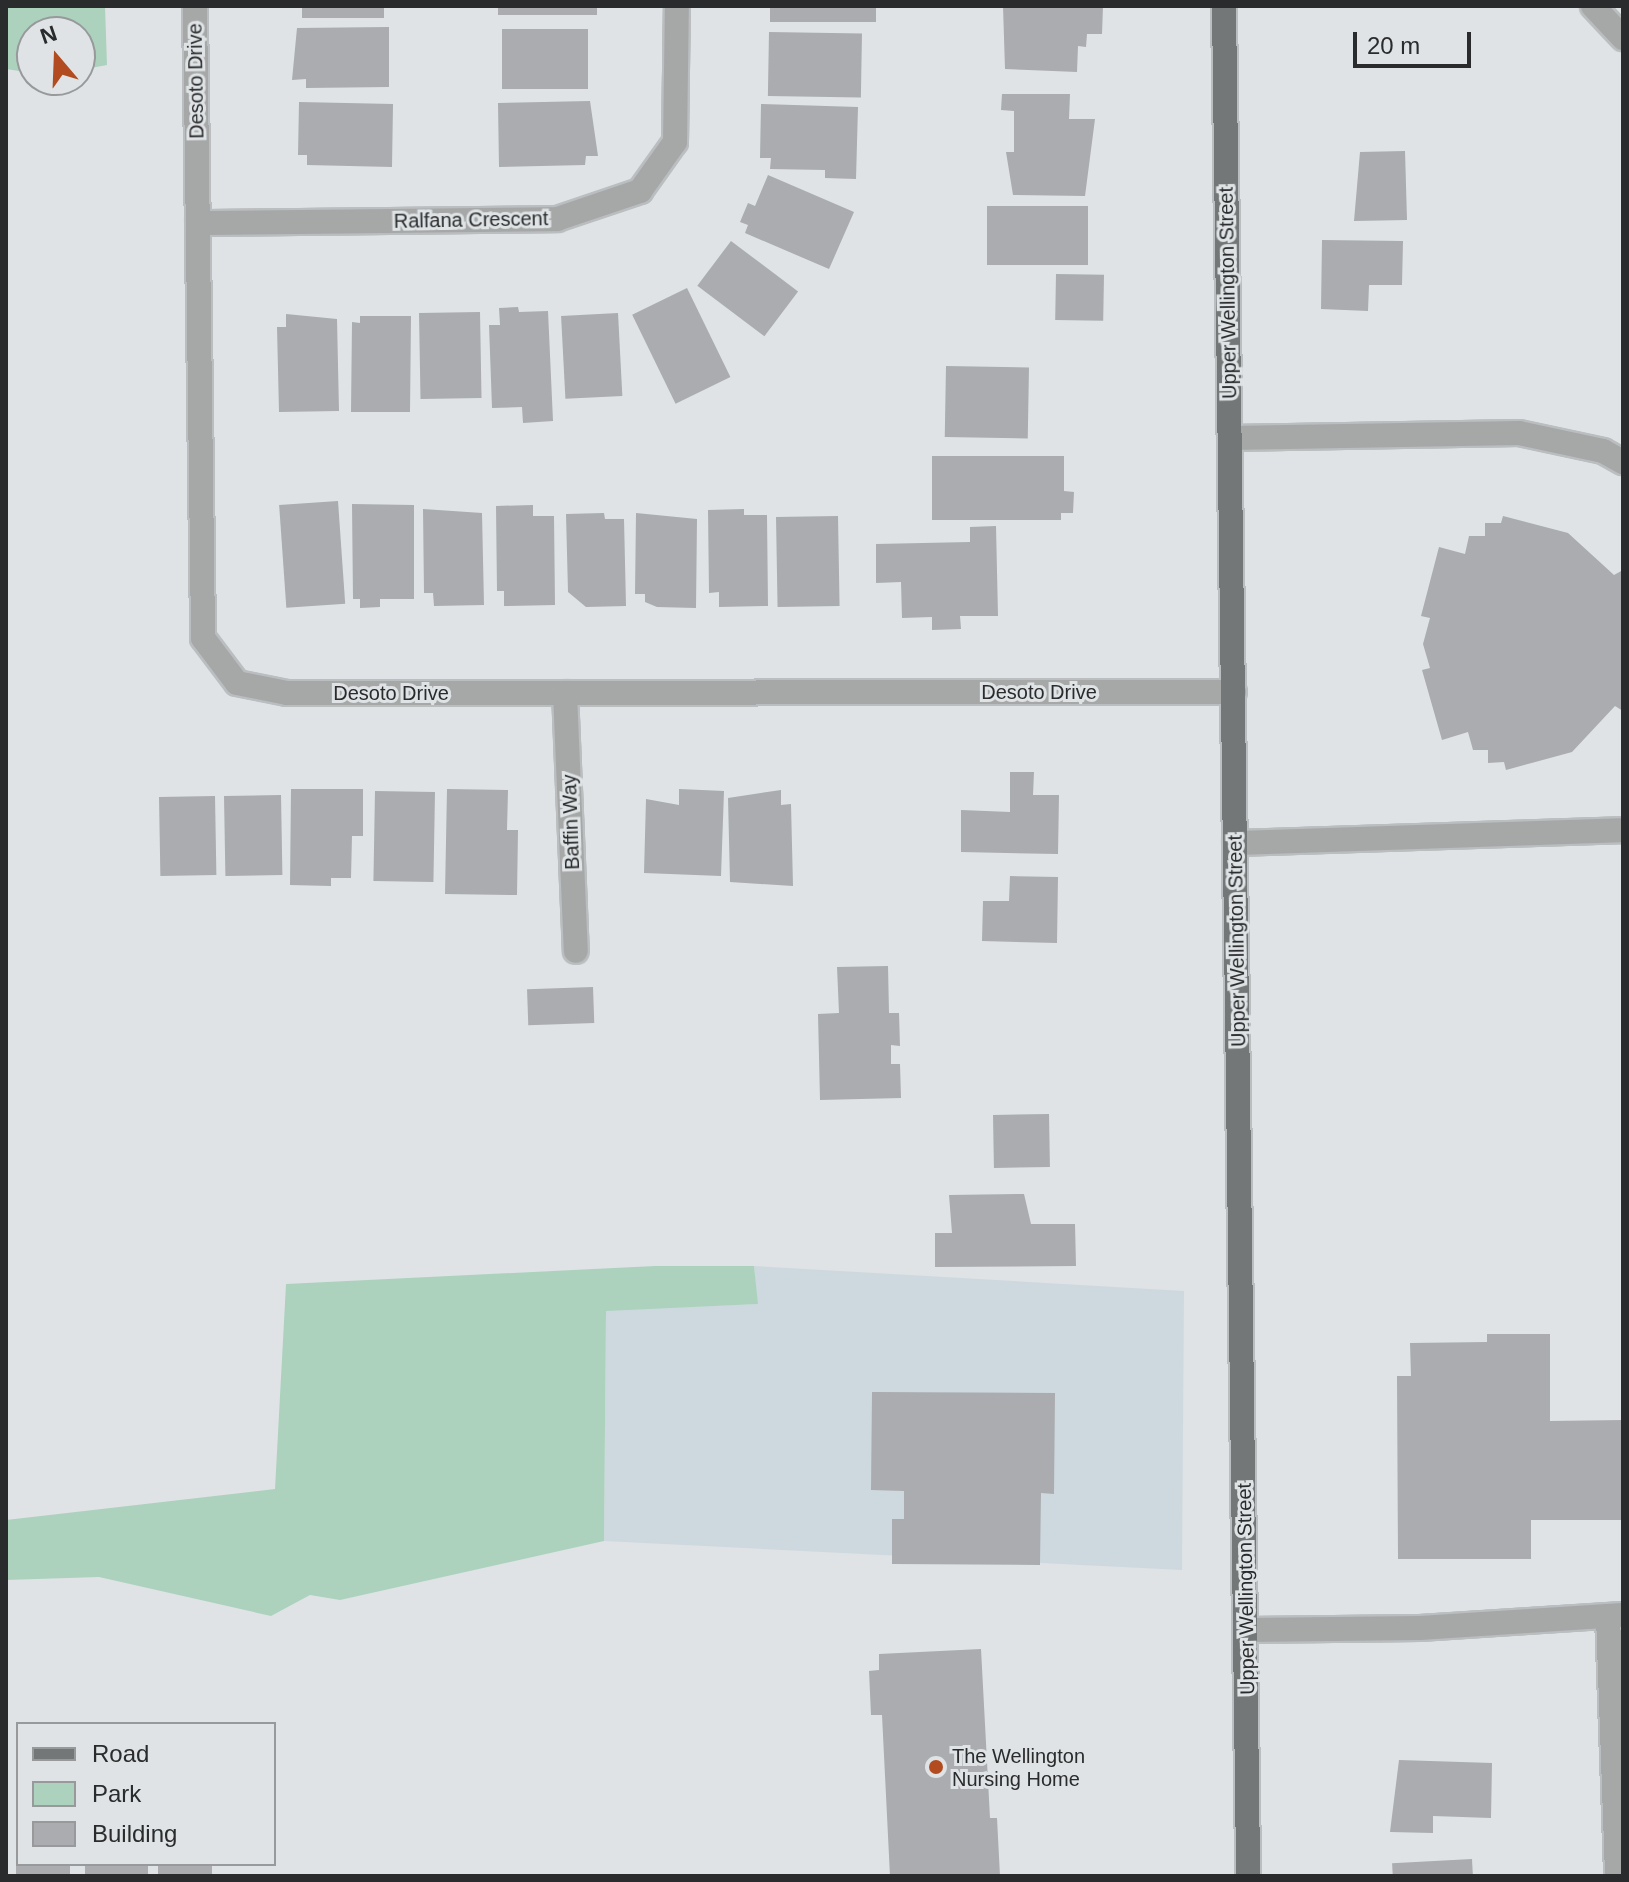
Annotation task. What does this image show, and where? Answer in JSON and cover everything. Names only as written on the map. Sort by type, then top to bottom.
[{"type":"main road","name":"Upper Wellington Street","points":[[1224,6],[1248,1876]]},
{"type":"street","name":"Desoto Drive","points":[[195,6],[203,638],[237,683],[287,693],[1234,692]]},
{"type":"street","name":"Ralfana Crescent","points":[[198,223],[557,219],[640,191],[675,142],[677,6]]},
{"type":"street","points":[[1593,6],[1623,38]]},
{"type":"street","points":[[1230,438],[1519,433],[1603,451],[1623,462]]},
{"type":"street","name":"Baffin Way","points":[[565,693],[576,951]]},
{"type":"street","points":[[1235,843],[1623,830]]},
{"type":"street","points":[[1247,1630],[1420,1628],[1616,1616],[1617,1876]]},
{"type":"shaded area","points":[[754,1266],[1184,1291],[1182,1570],[604,1541],[606,1310],[757,1304]]},
{"type":"green space","points":[[6,6],[105,6],[107,65],[96,67],[96,16],[16,16],[16,71],[6,69]]},
{"type":"green space","points":[[655,1266],[754,1266],[758,1304],[606,1311],[604,1541],[340,1600],[310,1595],[271,1616],[99,1577],[6,1580],[6,1520],[275,1489],[286,1284]]},
{"type":"building","points":[[302,6],[384,6],[384,18],[302,18]]},
{"type":"building","points":[[498,6],[597,6],[597,15],[498,15]]},
{"type":"building","points":[[770,6],[876,6],[876,22],[770,22]]},
{"type":"building","points":[[1003,6],[1103,6],[1102,34],[1087,34],[1086,47],[1078,46],[1077,72],[1005,69]]},
{"type":"building","points":[[389,27],[389,87],[306,88],[306,79],[292,80],[297,28]]},
{"type":"building","points":[[502,29],[588,29],[588,89],[502,89]]},
{"type":"building","points":[[769,32],[862,34],[861,98],[768,96]]},
{"type":"building","points":[[1002,94],[1070,94],[1069,119],[1095,119],[1085,196],[1013,195],[1006,152],[1014,152],[1014,111],[1001,110]]},
{"type":"building","points":[[590,101],[598,156],[586,156],[585,165],[499,167],[498,103]]},
{"type":"building","points":[[299,102],[393,104],[392,167],[307,165],[307,155],[298,155]]},
{"type":"building","points":[[761,104],[858,107],[856,179],[825,178],[825,170],[770,169],[771,158],[760,158]]},
{"type":"building","points":[[1405,151],[1407,220],[1354,221],[1360,152]]},
{"type":"building","points":[[768,175],[854,212],[829,269],[745,233],[748,225],[740,222],[748,203],[755,206]]},
{"type":"building","points":[[987,206],[1088,206],[1088,265],[987,265]]},
{"type":"building","points":[[1322,240],[1403,241],[1402,285],[1369,285],[1368,311],[1321,309]]},
{"type":"building","points":[[731,241],[798,292],[764,336],[697,286]]},
{"type":"building","points":[[1056,274],[1104,275],[1103,321],[1055,320]]},
{"type":"building","points":[[687,288],[730,377],[676,404],[632,315]]},
{"type":"building","points":[[518,307],[519,312],[548,311],[553,421],[523,423],[522,407],[492,408],[489,325],[500,325],[499,308]]},
{"type":"building","points":[[480,312],[482,398],[421,399],[419,313]]},
{"type":"building","points":[[618,313],[622,396],[565,399],[561,316]]},
{"type":"building","points":[[286,314],[337,319],[339,411],[279,412],[277,327],[286,327]]},
{"type":"building","points":[[360,316],[411,316],[410,412],[351,412],[352,322],[360,323]]},
{"type":"building","points":[[946,366],[1029,367],[1028,438],[945,437]]},
{"type":"building","points":[[932,456],[1064,456],[1064,491],[1074,492],[1073,513],[1061,513],[1061,520],[932,520]]},
{"type":"building","points":[[338,501],[345,604],[286,608],[279,505]]},
{"type":"building","points":[[352,504],[414,505],[414,599],[380,599],[380,607],[360,608],[360,599],[353,599]]},
{"type":"building","points":[[533,505],[533,516],[554,516],[555,605],[504,606],[504,591],[497,591],[496,506]]},
{"type":"building","points":[[423,509],[482,513],[484,605],[434,606],[433,593],[424,593]]},
{"type":"building","points":[[744,509],[744,515],[767,515],[768,606],[719,607],[719,592],[709,593],[708,510]]},
{"type":"building","points":[[604,513],[605,519],[624,519],[626,606],[586,607],[568,592],[566,514]]},
{"type":"building","points":[[636,513],[697,519],[696,608],[657,607],[645,602],[645,594],[635,594]]},
{"type":"building","points":[[838,516],[840,606],[778,607],[776,517]]},
{"type":"building","points":[[1503,516],[1568,533],[1614,575],[1623,570],[1623,711],[1615,706],[1572,752],[1506,770],[1504,762],[1488,763],[1488,750],[1473,750],[1468,732],[1442,740],[1422,670],[1430,668],[1423,644],[1430,618],[1421,616],[1439,547],[1465,554],[1469,536],[1485,536],[1485,523],[1501,523]]},
{"type":"building","points":[[996,526],[998,616],[960,616],[961,629],[932,630],[932,617],[902,618],[901,582],[876,583],[876,544],[970,542],[970,527]]},
{"type":"building","points":[[1010,772],[1034,772],[1033,795],[1059,795],[1058,854],[961,852],[961,810],[1010,812]]},
{"type":"building","points":[[291,789],[363,789],[363,836],[352,836],[351,878],[331,878],[331,886],[290,885]]},
{"type":"building","points":[[447,789],[508,790],[507,830],[518,830],[517,895],[445,894]]},
{"type":"building","points":[[679,789],[724,791],[721,876],[644,873],[646,799],[679,805]]},
{"type":"building","points":[[781,790],[781,805],[791,804],[793,886],[730,882],[728,798]]},
{"type":"building","points":[[375,791],[435,792],[433,882],[373,881]]},
{"type":"building","points":[[281,795],[282,875],[225,876],[224,796]]},
{"type":"building","points":[[215,796],[216,875],[160,876],[159,797]]},
{"type":"building","points":[[1010,876],[1058,877],[1057,943],[982,941],[983,901],[1009,901]]},
{"type":"building","points":[[888,966],[889,1013],[899,1013],[900,1046],[891,1045],[891,1064],[900,1064],[901,1098],[820,1100],[818,1014],[839,1013],[837,967]]},
{"type":"building","points":[[593,987],[594,1023],[528,1025],[527,989]]},
{"type":"building","points":[[1049,1114],[1050,1167],[994,1168],[993,1115]]},
{"type":"building","points":[[1024,1194],[1031,1224],[1075,1224],[1076,1266],[935,1267],[935,1233],[952,1233],[949,1195]]},
{"type":"building","points":[[1487,1334],[1550,1334],[1550,1421],[1623,1420],[1623,1520],[1531,1520],[1531,1559],[1398,1559],[1397,1376],[1411,1376],[1410,1343],[1487,1342]]},
{"type":"building","points":[[872,1392],[1055,1393],[1054,1494],[1041,1493],[1040,1565],[892,1564],[892,1519],[904,1519],[904,1491],[871,1490]]},
{"type":"building","name":"The Wellington Nursing Home","points":[[981,1649],[990,1818],[997,1818],[1000,1876],[890,1876],[882,1715],[871,1715],[869,1671],[879,1670],[879,1654]]},
{"type":"building","points":[[1399,1760],[1492,1763],[1491,1818],[1433,1816],[1433,1833],[1390,1832]]},
{"type":"building","points":[[1472,1859],[1473,1876],[1393,1876],[1392,1863]]},
{"type":"building","points":[[16,1866],[70,1866],[70,1876],[16,1876]]},
{"type":"building","points":[[85,1866],[148,1866],[148,1876],[85,1876]]},
{"type":"building","points":[[158,1866],[212,1866],[212,1876],[158,1876]]},
{"type":"place","name":"The Wellington Nursing Home","points":[[936,1767]]}]
